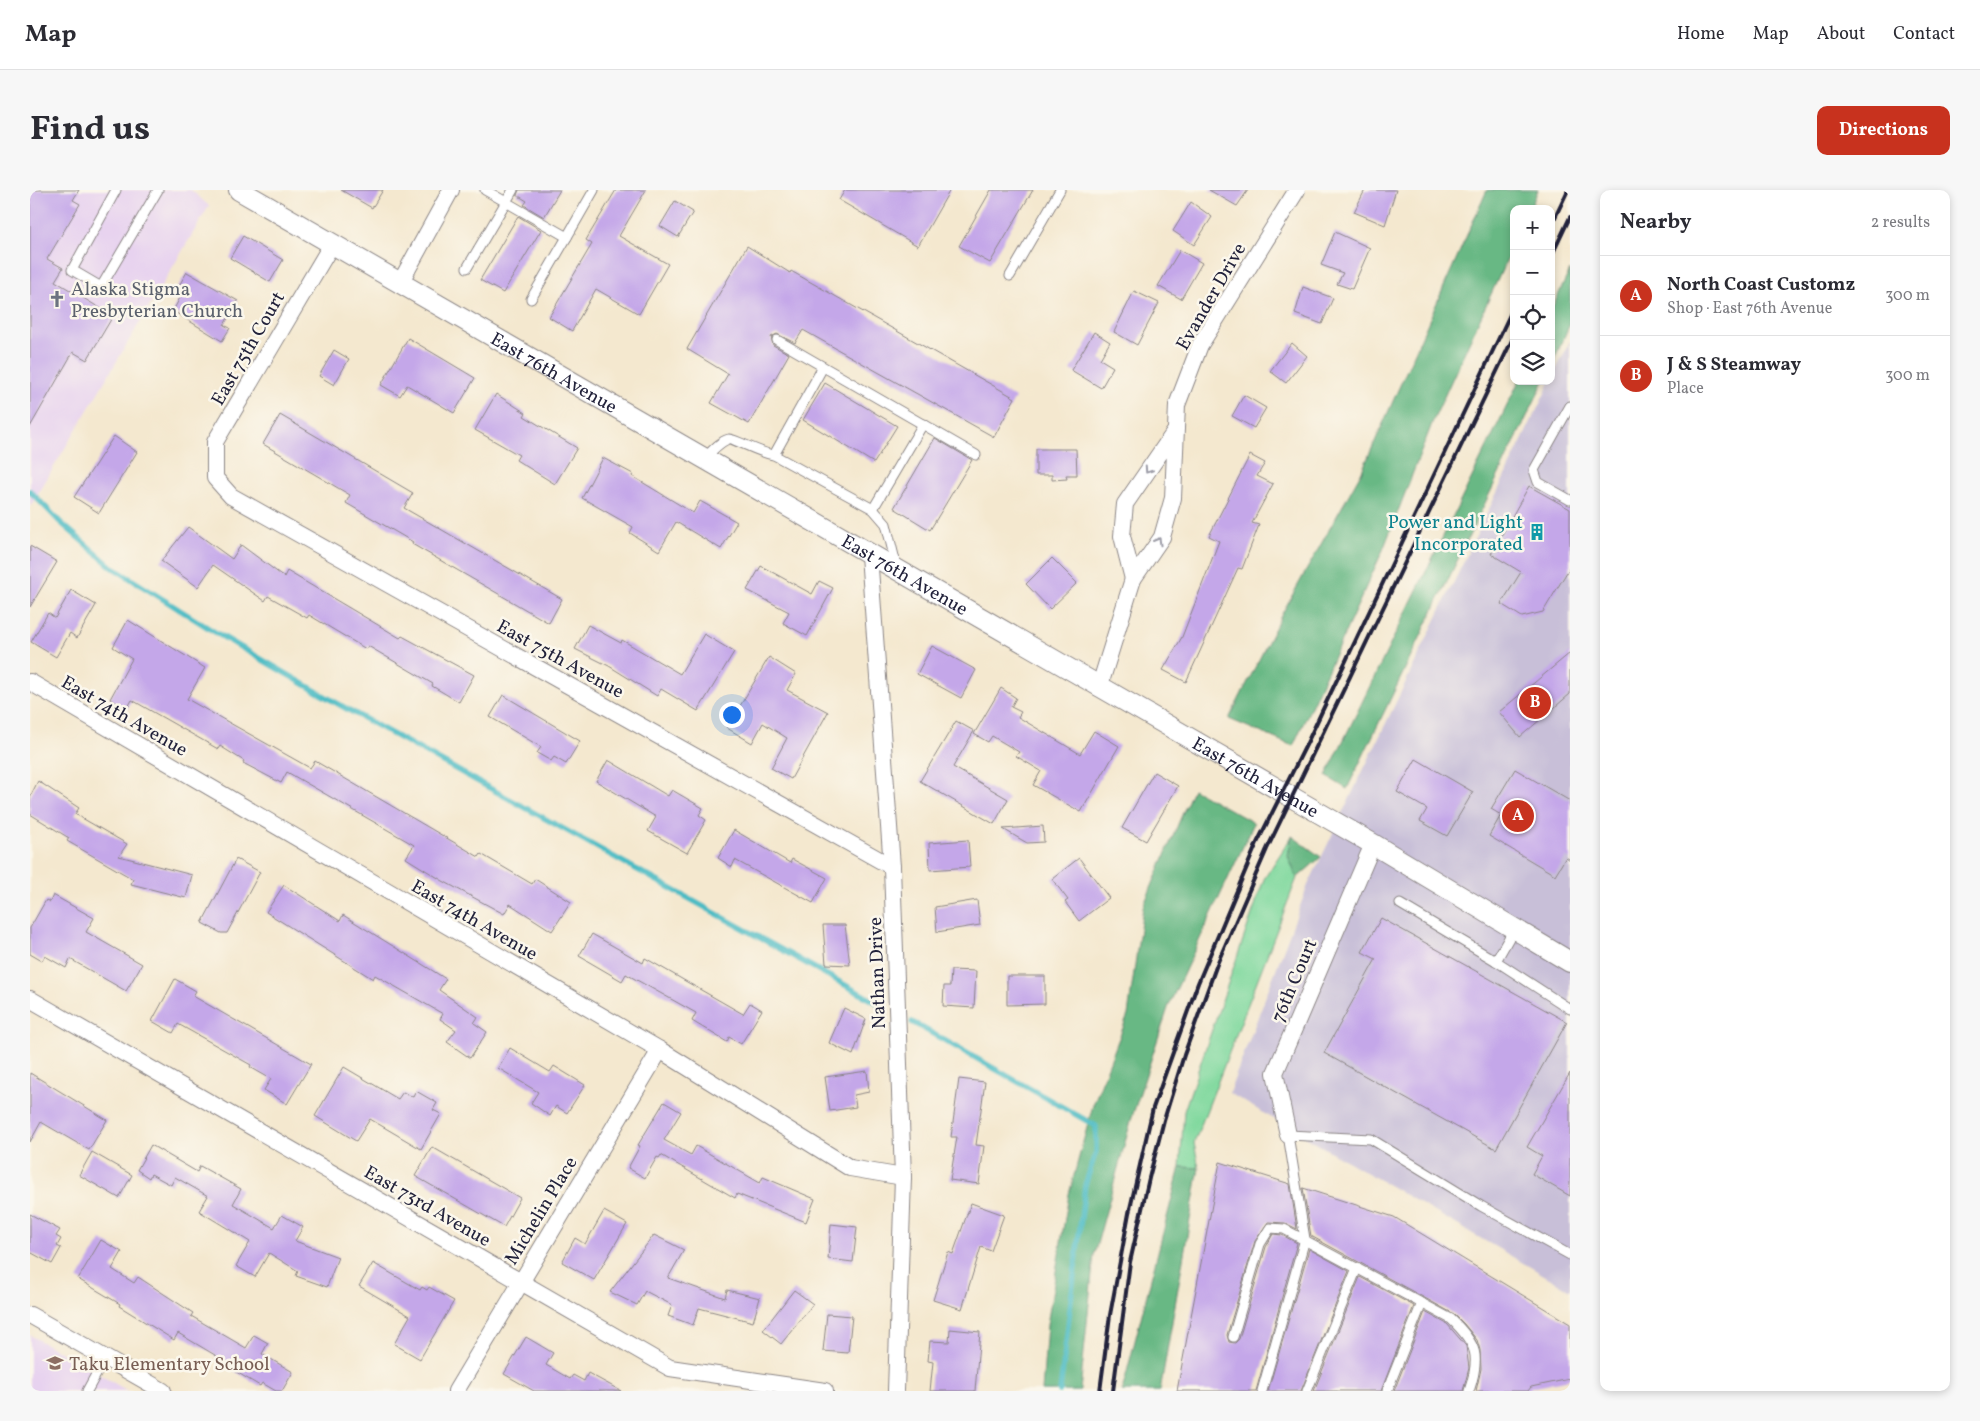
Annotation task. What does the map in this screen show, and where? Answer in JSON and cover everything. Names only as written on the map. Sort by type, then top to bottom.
[{"type":"street","points":[[400,283],[451,190]]},
{"type":"street","name":"Evander Drive","points":[[1099,688],[1134,579],[1162,537],[1173,498],[1176,405],[1200,346],[1297,190]]},
{"type":"street","name":"East 76th Avenue","points":[[243,191],[1099,688],[1373,844],[1570,962]]},
{"type":"street","name":"East 75th Court","points":[[214,478],[215,442],[332,244]]},
{"type":"street","points":[[1134,579],[1122,536],[1125,504],[1176,430]]},
{"type":"street","name":"East 75th Avenue","points":[[214,478],[231,496],[892,868]]},
{"type":"street","name":"Nathan Drive","points":[[869,555],[892,868],[903,1177],[896,1391]]},
{"type":"street","name":"East 74th Avenue","points":[[30,682],[660,1050],[850,1168],[903,1177]]},
{"type":"street","name":"76th Court","points":[[1288,1135],[1275,1073],[1373,844]]},
{"type":"street","name":"East 73rd Avenue","points":[[30,1000],[670,1368],[825,1391]]},
{"type":"street","name":"Michelin Place","points":[[456,1391],[660,1050]]},
{"type":"street","points":[[30,1315],[163,1391]]},
{"type":"lane","points":[[116,190],[72,270],[101,287],[158,190]]},
{"type":"lane","points":[[486,190],[567,236]]},
{"type":"lane","points":[[467,268],[512,190]]},
{"type":"lane","points":[[531,299],[594,190]]},
{"type":"lane","points":[[1010,276],[1060,190]]},
{"type":"lane","points":[[777,340],[976,455]]},
{"type":"lane","points":[[774,455],[824,367]]},
{"type":"lane","points":[[1570,406],[1534,470],[1538,482],[1570,500]]},
{"type":"lane","points":[[874,509],[922,424]]},
{"type":"lane","points":[[704,459],[728,439],[756,451],[774,455],[874,509],[886,524],[897,571]]},
{"type":"lane","points":[[1400,904],[1496,960],[1570,1009]]},
{"type":"lane","points":[[1496,960],[1514,928]]},
{"type":"lane","points":[[1262,1391],[1305,1239],[1288,1135],[1371,1139],[1481,1206],[1570,1255]]},
{"type":"lane","points":[[1233,1337],[1260,1244],[1270,1228],[1284,1229],[1451,1318],[1470,1338],[1476,1356],[1469,1391]]},
{"type":"lane","points":[[1307,1391],[1357,1268]]},
{"type":"lane","points":[[1387,1391],[1422,1303]]},
{"type":"lane","points":[[87,1391],[105,1358]]},
{"type":"shaded area","points":[[30,190],[191,190],[209,206],[30,507]]},
{"type":"shaded area","points":[[1570,341],[1570,1290],[1229,1093],[1308,885],[1549,385],[1555,385],[1555,372]]},
{"type":"shaded area","name":"Taku Elementary School","points":[[30,1335],[128,1391],[30,1391]]},
{"type":"green space","points":[[1487,190],[1538,190],[1532,205],[1510,205],[1510,253],[1433,421],[1383,550],[1293,746],[1229,719],[1284,610],[1361,473]]},
{"type":"green space","points":[[1570,270],[1570,324],[1555,357],[1555,340],[1555,302]]},
{"type":"green space","points":[[1517,385],[1542,385],[1347,789],[1326,776]]},
{"type":"green space","points":[[1193,789],[1254,823],[1169,1005],[1132,1117],[1094,1255],[1080,1391],[1042,1391],[1047,1325],[1069,1194],[1093,1105],[1128,1015],[1143,907]]},
{"type":"green space","points":[[1292,836],[1288,856],[1297,878],[1194,1143],[1199,1168],[1180,1167],[1184,1111],[1264,879]]},
{"type":"green space","points":[[1292,836],[1321,857],[1297,878],[1288,856]]},
{"type":"green space","points":[[1180,1167],[1199,1168],[1160,1391],[1122,1391]]},
{"type":"building","points":[[30,190],[79,190],[73,200],[80,204],[47,259],[63,268],[55,281],[113,316],[87,360],[73,352],[30,427]]},
{"type":"building","points":[[341,190],[383,190],[372,208]]},
{"type":"building","points":[[519,190],[560,190],[544,217],[524,205],[527,201],[517,195]]},
{"type":"building","points":[[616,190],[646,190],[619,236],[668,264],[639,314],[596,289],[572,331],[549,317],[592,244],[586,240]]},
{"type":"building","points":[[845,190],[950,190],[918,246],[839,200]]},
{"type":"building","points":[[991,190],[1033,190],[990,263],[959,246]]},
{"type":"building","points":[[1209,190],[1248,190],[1237,206]]},
{"type":"building","points":[[1365,190],[1396,190],[1385,225],[1354,212]]},
{"type":"building","points":[[675,201],[693,212],[678,237],[660,226]]},
{"type":"building","points":[[1191,202],[1212,217],[1194,245],[1173,231]]},
{"type":"building","points":[[518,216],[541,230],[503,293],[480,280]]},
{"type":"building","points":[[1335,232],[1370,248],[1352,289],[1337,284],[1343,273],[1321,265]]},
{"type":"building","points":[[243,236],[283,260],[270,282],[230,258]]},
{"type":"building","points":[[747,246],[790,273],[791,271],[1015,398],[994,437],[803,330],[795,343],[777,334],[771,337],[773,345],[789,354],[749,424],[711,403],[728,374],[687,349]]},
{"type":"building","points":[[1180,250],[1202,263],[1181,299],[1158,286]]},
{"type":"building","points":[[187,272],[238,301],[224,325],[230,328],[222,341],[173,311],[184,290],[178,287]]},
{"type":"building","points":[[1303,287],[1333,298],[1322,324],[1295,314]]},
{"type":"building","points":[[1134,291],[1159,303],[1137,345],[1114,332]]},
{"type":"building","points":[[1094,332],[1110,342],[1100,359],[1113,367],[1101,388],[1071,370]]},
{"type":"building","points":[[408,338],[475,378],[454,413],[407,385],[400,396],[381,385]]},
{"type":"building","points":[[1292,343],[1307,356],[1286,383],[1270,371]]},
{"type":"building","points":[[334,350],[349,359],[334,385],[319,376]]},
{"type":"building","points":[[825,383],[897,426],[874,463],[803,420]]},
{"type":"building","points":[[496,394],[526,413],[524,416],[577,448],[555,484],[516,460],[519,455],[475,430]]},
{"type":"building","points":[[1244,395],[1266,408],[1254,428],[1232,416]]},
{"type":"building","points":[[280,415],[413,493],[404,508],[562,599],[549,623],[412,544],[413,542],[346,503],[350,495],[263,444]]},
{"type":"building","points":[[114,436],[137,452],[99,513],[74,497]]},
{"type":"building","points":[[935,438],[972,460],[930,530],[894,508]]},
{"type":"building","points":[[1036,449],[1076,449],[1077,475],[1066,475],[1067,479],[1052,480],[1052,475],[1036,475]]},
{"type":"building","points":[[1250,455],[1265,463],[1257,476],[1273,484],[1252,523],[1259,525],[1242,569],[1238,568],[1186,682],[1163,670],[1182,637],[1219,541],[1209,536]]},
{"type":"building","points":[[603,458],[633,474],[632,476],[693,513],[700,501],[737,522],[721,549],[676,522],[659,551],[630,533],[633,527],[582,498]]},
{"type":"building","name":"Power and Light Incorporated","points":[[1529,486],[1570,509],[1570,567],[1543,612],[1522,617],[1501,604],[1521,572],[1491,554]]},
{"type":"building","points":[[188,527],[232,559],[241,545],[284,577],[287,571],[400,638],[402,636],[474,675],[459,702],[432,686],[433,684],[368,646],[366,649],[309,615],[307,618],[268,596],[265,601],[213,565],[198,587],[161,561]]},
{"type":"building","points":[[30,546],[57,562],[30,607]]},
{"type":"building","points":[[1052,558],[1077,583],[1050,609],[1026,584]]},
{"type":"building","points":[[761,566],[812,594],[819,581],[833,588],[807,636],[783,623],[789,612],[747,590]]},
{"type":"building","points":[[71,590],[96,605],[77,638],[70,633],[56,657],[31,642],[48,613],[55,618]]},
{"type":"building","points":[[128,620],[205,668],[187,699],[310,768],[315,761],[479,857],[481,854],[532,884],[535,879],[571,902],[552,931],[510,904],[504,914],[443,881],[406,858],[414,845],[287,772],[281,783],[243,763],[244,761],[220,746],[218,749],[132,700],[127,709],[110,699],[132,659],[113,647]]},
{"type":"building","points":[[588,625],[621,643],[622,640],[680,674],[704,634],[734,652],[698,711],[661,689],[657,696],[609,666],[575,649]]},
{"type":"building","points":[[932,646],[976,670],[961,698],[917,674]]},
{"type":"building","points":[[1570,653],[1570,694],[1520,737],[1499,712]]},
{"type":"building","points":[[769,657],[796,674],[787,690],[828,712],[791,779],[771,768],[787,738],[763,723],[752,743],[727,728]]},
{"type":"building","points":[[1001,688],[1016,698],[1011,707],[1021,712],[1018,717],[1080,754],[1094,731],[1119,746],[1081,812],[1033,785],[1041,771],[1016,756],[1019,752],[992,736],[988,742],[974,734]]},
{"type":"building","points":[[503,695],[580,741],[566,764],[554,757],[551,761],[537,753],[541,747],[490,717]]},
{"type":"building","points":[[956,721],[974,731],[953,767],[1008,799],[994,824],[920,781]]},
{"type":"building","points":[[1416,759],[1473,792],[1447,836],[1420,821],[1427,809],[1397,792]]},
{"type":"building","points":[[608,760],[668,796],[672,790],[703,808],[699,815],[706,820],[687,853],[648,831],[656,817],[596,781]]},
{"type":"building","points":[[1515,769],[1570,801],[1570,860],[1566,857],[1555,875],[1489,836],[1501,815],[1491,809]]},
{"type":"building","points":[[1154,772],[1178,786],[1146,841],[1122,828]]},
{"type":"building","points":[[38,781],[79,808],[75,814],[127,844],[119,856],[192,875],[186,898],[131,884],[133,879],[67,841],[69,838],[30,814],[30,797]]},
{"type":"building","points":[[1043,826],[1044,842],[1027,843],[1003,829]]},
{"type":"building","points":[[734,830],[790,863],[792,859],[827,878],[813,903],[735,860],[732,867],[718,858]]},
{"type":"building","points":[[968,840],[970,867],[930,870],[929,843]]},
{"type":"building","points":[[1079,858],[1109,898],[1079,921],[1065,902],[1068,900],[1052,879]]},
{"type":"building","points":[[236,859],[260,872],[227,933],[221,933],[202,923]]},
{"type":"building","points":[[284,885],[340,921],[343,915],[446,979],[439,990],[478,1017],[474,1023],[487,1032],[470,1058],[447,1042],[456,1030],[440,1019],[443,1014],[375,975],[373,979],[266,912]]},
{"type":"building","points":[[53,895],[94,918],[86,932],[142,964],[126,991],[70,959],[66,968],[45,956],[42,961],[30,954],[30,928],[46,900],[50,902]]},
{"type":"building","points":[[977,900],[980,925],[937,932],[935,907]]},
{"type":"building","points":[[1381,918],[1567,1022],[1496,1149],[1324,1053],[1376,959],[1362,952]]},
{"type":"building","points":[[823,925],[845,925],[850,965],[826,964]]},
{"type":"building","points":[[592,934],[643,963],[645,958],[743,1014],[750,1003],[762,1010],[741,1044],[729,1037],[727,1042],[692,1021],[696,1013],[626,974],[622,981],[579,956]]},
{"type":"building","points":[[951,970],[976,971],[974,1008],[943,1006],[944,986],[950,986]]},
{"type":"building","points":[[1007,976],[1045,976],[1045,1004],[1007,1005]]},
{"type":"building","points":[[175,979],[196,991],[193,996],[311,1064],[287,1104],[264,1090],[271,1079],[250,1067],[251,1065],[178,1024],[173,1033],[152,1021]]},
{"type":"building","points":[[844,1008],[866,1019],[853,1055],[829,1043]]},
{"type":"building","points":[[510,1048],[550,1072],[554,1066],[585,1085],[567,1113],[556,1106],[550,1116],[531,1103],[538,1092],[498,1068]]},
{"type":"building","points":[[344,1067],[398,1099],[403,1092],[413,1097],[416,1091],[437,1103],[433,1110],[441,1114],[421,1149],[370,1119],[356,1141],[315,1116]]},
{"type":"building","points":[[867,1071],[869,1092],[854,1095],[856,1107],[830,1111],[825,1077]]},
{"type":"building","points":[[30,1073],[107,1120],[89,1150],[41,1122],[30,1142]]},
{"type":"building","points":[[1570,1073],[1570,1196],[1532,1174],[1542,1156],[1527,1147]]},
{"type":"building","points":[[959,1079],[985,1082],[976,1145],[984,1146],[979,1184],[950,1180],[957,1137],[951,1137]]},
{"type":"building","points":[[664,1102],[681,1112],[664,1140],[691,1155],[696,1146],[760,1183],[763,1177],[815,1199],[806,1222],[737,1194],[735,1198],[661,1155],[659,1158],[657,1157],[645,1178],[628,1168],[640,1146],[638,1145]]},
{"type":"building","points":[[151,1145],[197,1172],[200,1166],[241,1189],[233,1204],[274,1228],[282,1215],[303,1227],[295,1241],[338,1257],[327,1287],[296,1276],[298,1271],[269,1253],[255,1277],[236,1266],[250,1242],[199,1211],[208,1196],[175,1177],[171,1185],[151,1174],[149,1178],[137,1170]]},
{"type":"building","points":[[432,1147],[520,1198],[504,1227],[415,1176]]},
{"type":"building","points":[[92,1152],[132,1175],[119,1198],[79,1175]]},
{"type":"building","points":[[1220,1162],[1290,1184],[1297,1229],[1285,1223],[1268,1222],[1255,1241],[1227,1335],[1229,1342],[1235,1343],[1239,1339],[1266,1247],[1273,1234],[1282,1235],[1297,1243],[1256,1391],[1177,1391]]},
{"type":"building","points":[[1303,1188],[1394,1217],[1570,1324],[1570,1379],[1531,1387],[1528,1391],[1476,1391],[1481,1369],[1480,1350],[1477,1340],[1464,1324],[1454,1314],[1311,1236]]},
{"type":"building","points":[[971,1203],[1004,1215],[991,1251],[981,1247],[962,1309],[933,1300],[948,1252],[953,1254]]},
{"type":"building","points":[[604,1211],[627,1224],[594,1280],[562,1262],[575,1238],[585,1244]]},
{"type":"building","points":[[30,1214],[60,1230],[56,1236],[61,1239],[57,1246],[61,1248],[52,1264],[30,1252]]},
{"type":"building","points":[[831,1224],[857,1227],[853,1262],[828,1259]]},
{"type":"building","points":[[654,1235],[684,1250],[668,1278],[725,1298],[727,1290],[760,1298],[753,1322],[699,1308],[693,1325],[668,1316],[672,1305],[645,1291],[637,1305],[610,1292]]},
{"type":"building","points":[[101,1240],[122,1252],[112,1269],[134,1283],[138,1277],[193,1313],[191,1316],[246,1348],[254,1335],[268,1343],[262,1354],[293,1372],[282,1391],[276,1391],[262,1383],[260,1386],[233,1370],[235,1367],[178,1333],[174,1340],[78,1279]]},
{"type":"building","points":[[1309,1249],[1349,1271],[1301,1391],[1268,1391]]},
{"type":"building","points":[[373,1263],[420,1290],[422,1287],[427,1290],[429,1287],[454,1301],[420,1359],[394,1344],[410,1316],[359,1286]]},
{"type":"building","points":[[1360,1277],[1414,1306],[1381,1391],[1314,1391]]},
{"type":"building","points":[[794,1290],[813,1304],[781,1344],[763,1330]]},
{"type":"building","points":[[1425,1312],[1447,1324],[1466,1346],[1469,1368],[1463,1391],[1394,1391]]},
{"type":"building","points":[[827,1314],[852,1316],[848,1353],[823,1351]]},
{"type":"building","points":[[950,1329],[980,1332],[975,1391],[930,1391],[933,1362],[928,1361],[930,1341],[949,1342]]},
{"type":"building","points":[[526,1337],[553,1353],[546,1365],[570,1379],[573,1375],[584,1381],[588,1373],[621,1391],[534,1391],[504,1374]]},
{"type":"waterway","points":[[30,491],[60,522],[112,567],[218,634],[347,709],[883,1006]]},
{"type":"waterway","points":[[912,1022],[1096,1126],[1096,1152],[1085,1185],[1060,1391]]},
{"type":"railway","points":[[1555,218],[1568,190]]},
{"type":"railway","points":[[1554,250],[1570,217]]},
{"type":"railway","points":[[1100,1391],[1110,1315],[1129,1213],[1153,1108],[1198,983],[1257,843],[1307,743],[1510,314]]},
{"type":"railway","points":[[1113,1391],[1130,1262],[1149,1178],[1184,1055],[1217,964],[1267,849],[1512,340]]},
{"type":"place","name":"Alaska Stigma Presbyterian Church","points":[[57,299]]},
{"type":"place","name":"Power and Light Incorporated","points":[[1537,532]]},
{"type":"place","name":"J & S Steamway","points":[[1535,703]]},
{"type":"place","name":"North Coast Customz","points":[[1518,816]]},
{"type":"place","name":"Taku Elementary School","points":[[55,1363]]}]
